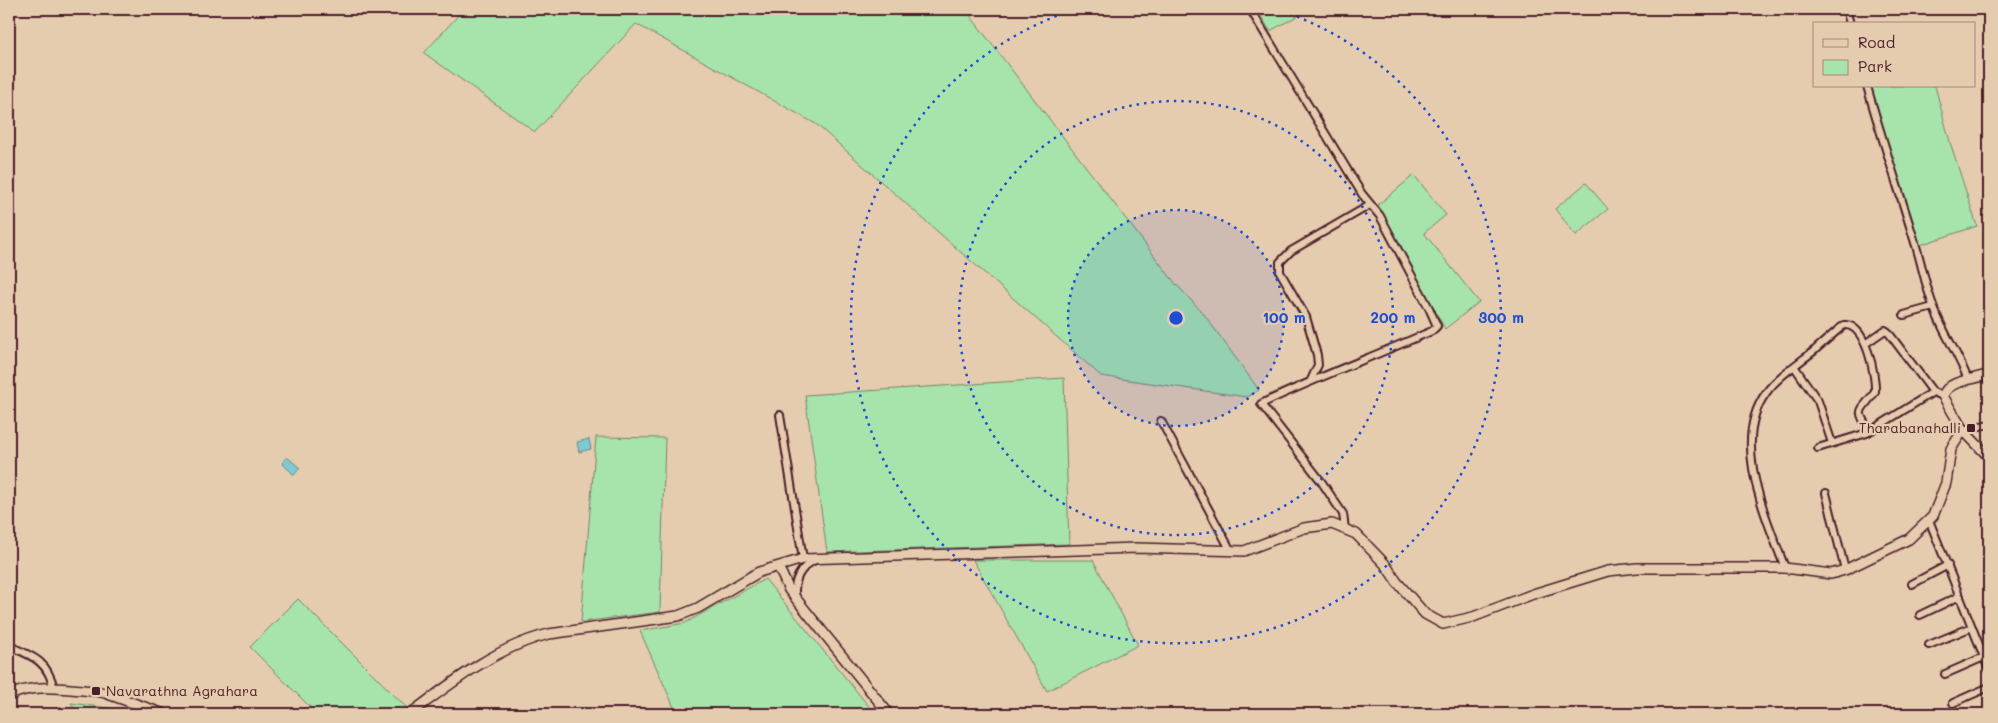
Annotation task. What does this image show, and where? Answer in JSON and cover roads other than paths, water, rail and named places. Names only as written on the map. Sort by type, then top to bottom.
[{"type":"street","points":[[1250,9],[1359,189],[1380,216],[1430,308],[1437,326],[1432,331],[1403,344],[1344,369],[1311,380],[1261,404],[1338,505],[1345,519],[1345,529]]},
{"type":"street","points":[[1846,9],[1849,22]]},
{"type":"street","points":[[1868,88],[1933,307],[1949,344],[1963,367],[1968,380]]},
{"type":"street","points":[[1311,380],[1318,365],[1317,355],[1306,316],[1283,277],[1280,262],[1291,251],[1370,205]]},
{"type":"street","points":[[1904,315],[1933,307]]},
{"type":"street","points":[[1785,568],[1756,488],[1752,460],[1756,413],[1766,393],[1794,366],[1844,325],[1848,325],[1853,329],[1865,344],[1871,361],[1875,392],[1860,411],[1860,416],[1870,431]]},
{"type":"street","points":[[1865,344],[1885,330],[1888,332],[1934,392],[1943,396],[1963,430],[1989,457]]},
{"type":"street","points":[[1794,366],[1818,401],[1832,442]]},
{"type":"street","points":[[1943,396],[1948,388],[1989,374]]},
{"type":"street","points":[[1818,448],[1870,431],[1934,392]]},
{"type":"street","points":[[780,415],[803,559]]},
{"type":"street","points":[[1161,421],[1231,551]]},
{"type":"street","points":[[410,714],[479,665],[529,638],[678,616],[698,608],[759,572],[779,568],[803,559],[1128,549],[1244,551],[1304,528],[1332,524],[1356,534],[1385,564],[1396,582],[1424,614],[1443,624],[1473,617],[1533,594],[1608,571],[1637,568],[1785,568],[1831,574],[1845,570],[1908,540],[1934,516],[1946,483],[1951,449],[1963,430],[1989,424]]},
{"type":"street","points":[[1826,493],[1845,570]]},
{"type":"street","points":[[1929,520],[1989,669]]},
{"type":"street","points":[[797,600],[795,589],[800,573],[811,562],[820,559]]},
{"type":"street","points":[[1912,584],[1948,565]]},
{"type":"street","points":[[779,568],[789,590],[889,714]]},
{"type":"street","points":[[1920,615],[1960,596]]},
{"type":"street","points":[[1929,645],[1972,626]]},
{"type":"street","points":[[9,646],[36,658],[49,673],[54,689]]},
{"type":"street","points":[[1945,674],[1984,657]]},
{"type":"street","points":[[1953,703],[1989,687]]},
{"type":"street","points":[[9,696],[17,691],[39,688],[105,693],[164,714]]},
{"type":"water","points":[[589,439],[591,449],[579,452],[577,442]]},
{"type":"water","points":[[287,457],[300,468],[294,475],[282,463]]},
{"type":"place","name":"Tharabanahalli","points":[[1971,428]]},
{"type":"place","name":"Navarathna Agrahara","points":[[96,691]]}]
